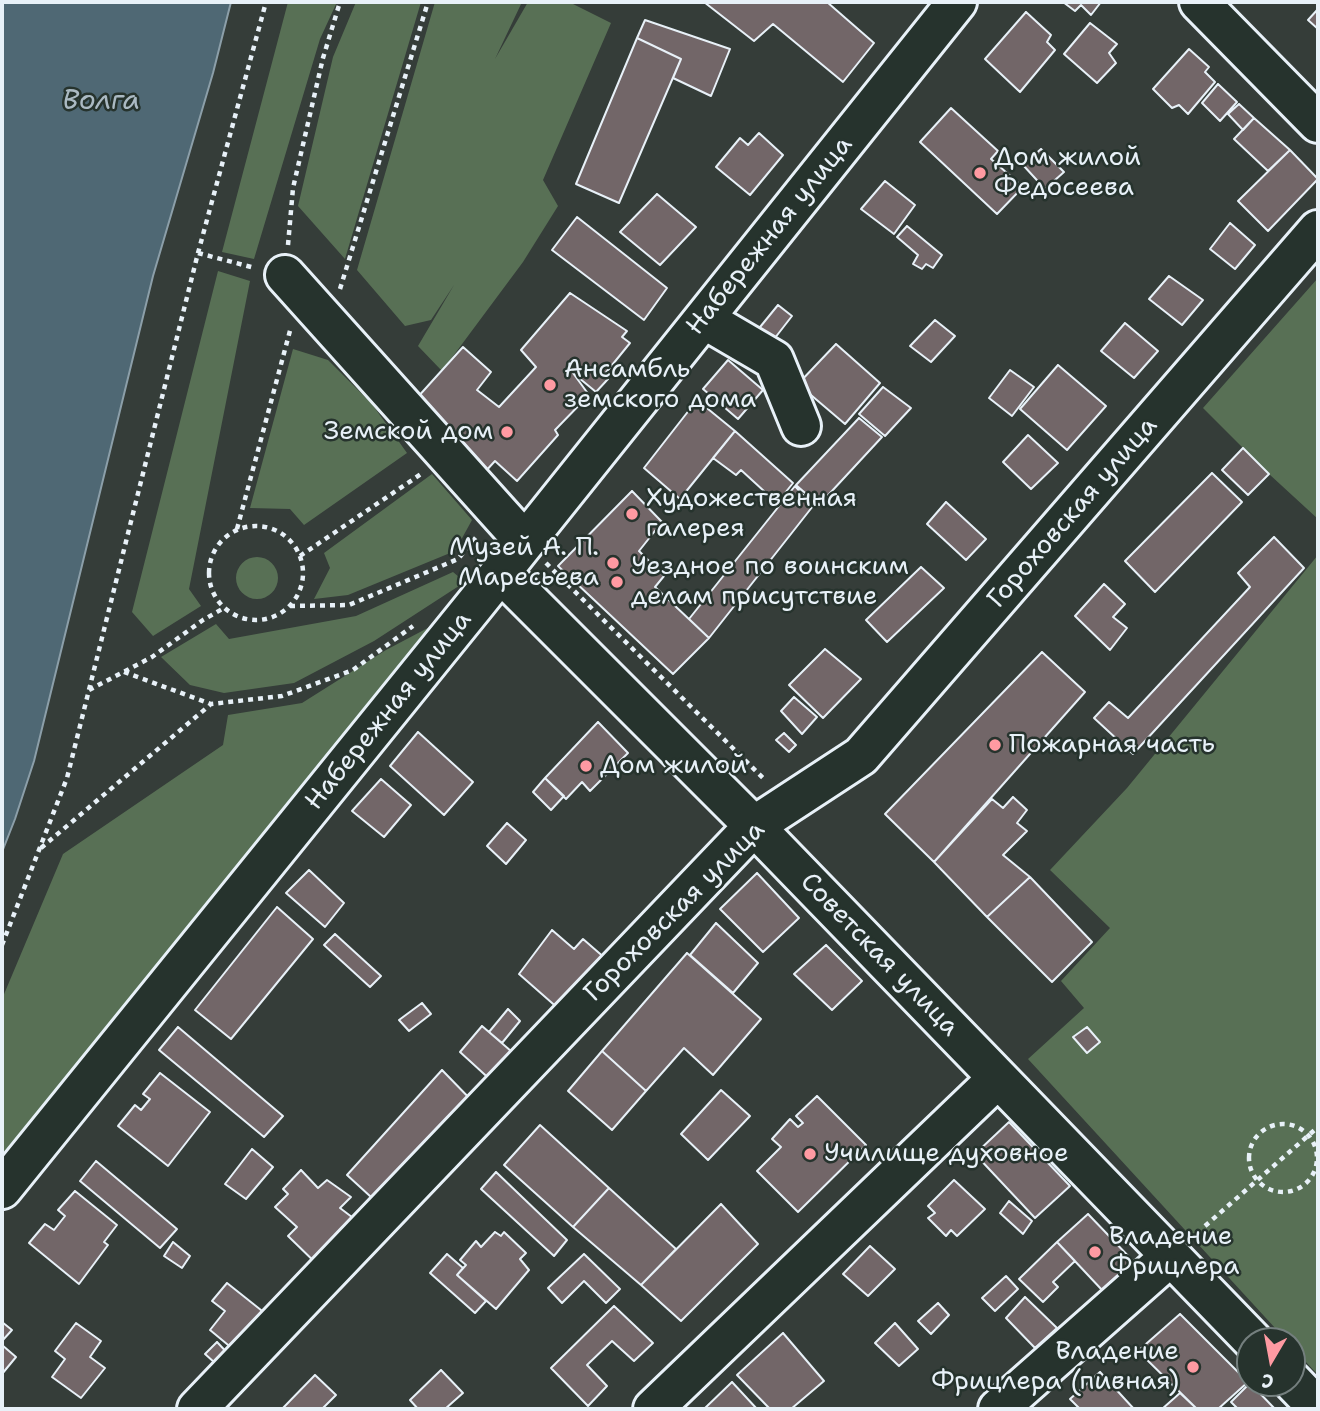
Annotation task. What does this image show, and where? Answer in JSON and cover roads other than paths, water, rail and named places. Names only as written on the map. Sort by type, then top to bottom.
[{"type":"street","name":"Набережная улица","points":[[2,1189],[501,573],[957,2]]},
{"type":"street","points":[[1199,2],[1318,123]]},
{"type":"street","name":"Гороховская улица","points":[[197,1409],[754,826],[861,756],[1318,230]]},
{"type":"street","points":[[293,284],[525,542]]},
{"type":"street","points":[[704,319],[774,360],[801,426]]},
{"type":"street","name":"Советская улица","points":[[501,573],[754,826],[1239,1327]]},
{"type":"street","points":[[653,1409],[998,1078]]},
{"type":"street","points":[[998,1409],[1171,1256]]},
{"type":"water","name":"Волга","points":[[2,2],[231,2],[213,73],[153,276],[34,761],[2,852]]},
{"type":"place","name":"Дом жилой Федосеева","points":[[980,173]]},
{"type":"place","name":"Ансамбль земского дома","points":[[550,385]]},
{"type":"place","name":"Земской дом","points":[[507,432]]},
{"type":"place","name":"Художественная галерея","points":[[632,514]]},
{"type":"place","name":"Музей А. П. Маресьева","points":[[613,563]]},
{"type":"place","name":"Уездное по воинским делам присутствие","points":[[617,582]]},
{"type":"place","name":"Пожарная часть","points":[[995,745]]},
{"type":"place","name":"Дом жилой","points":[[586,766]]},
{"type":"place","name":"Училище духовное","points":[[810,1154]]},
{"type":"place","name":"Владение Фрицлера","points":[[1095,1252]]},
{"type":"place","name":"Владение Фрицлера (пивная)","points":[[1193,1367]]}]
